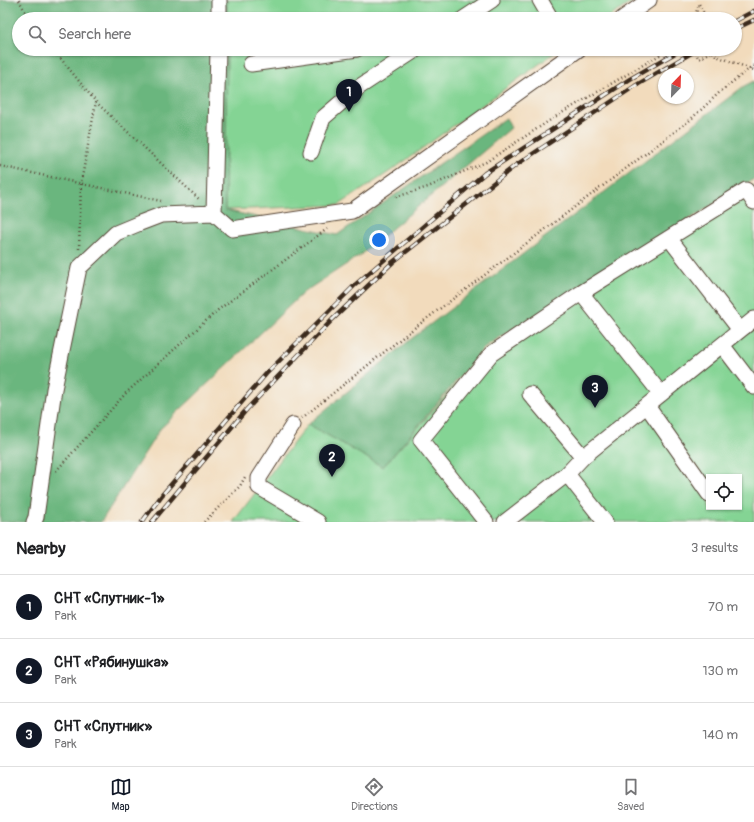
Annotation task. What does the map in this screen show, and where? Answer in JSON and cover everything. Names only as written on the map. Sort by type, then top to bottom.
[{"type":"street","points":[[219,0],[219,12]]},
{"type":"street","points":[[474,12],[492,0]]},
{"type":"street","points":[[540,0],[547,12]]},
{"type":"street","points":[[632,12],[649,0]]},
{"type":"street","points":[[214,213],[218,56]]},
{"type":"street","points":[[251,64],[308,56]]},
{"type":"street","points":[[311,152],[323,118],[359,87],[406,56]]},
{"type":"street","points":[[34,522],[36,517],[54,389],[79,268],[116,233],[161,215],[214,213],[232,229],[352,211],[566,56]]},
{"type":"street","points":[[486,522],[420,440],[491,354],[581,293],[746,190],[754,202]]},
{"type":"street","points":[[669,238],[740,330]]},
{"type":"street","points":[[581,293],[661,394]]},
{"type":"street","points":[[505,522],[566,474],[583,457],[754,319]]},
{"type":"street","points":[[722,345],[754,387]]},
{"type":"street","points":[[530,394],[583,457]]},
{"type":"street","points":[[647,406],[706,490]]},
{"type":"street","points":[[293,425],[259,478],[259,487],[318,522]]},
{"type":"street","points":[[566,474],[604,522]]},
{"type":"path","points":[[19,0],[25,12]]},
{"type":"path","points":[[696,12],[699,4],[703,12]]},
{"type":"path","points":[[59,56],[96,102],[214,213]]},
{"type":"path","points":[[390,199],[428,187],[486,162],[555,117],[658,56]]},
{"type":"path","points":[[716,56],[750,67],[754,70]]},
{"type":"path","points":[[293,425],[412,329],[689,121],[754,65]]},
{"type":"path","points":[[79,268],[81,183],[96,102]]},
{"type":"path","points":[[0,166],[162,201]]},
{"type":"path","points":[[55,473],[126,392],[218,310],[333,225]]},
{"type":"path","points":[[204,522],[240,486],[247,474]]},
{"type":"green space","points":[[0,0],[227,0],[227,12],[12,12],[12,56],[227,56],[225,210],[337,235],[506,118],[511,128],[362,254],[304,292],[160,429],[101,522],[0,522]]},
{"type":"green space","points":[[227,0],[635,0],[617,12],[227,12]]},
{"type":"green space","points":[[227,56],[550,56],[395,168],[339,205],[225,210]]},
{"type":"green space","points":[[754,81],[754,179],[486,346],[383,467],[308,424],[411,339],[744,86]]},
{"type":"green space","points":[[754,185],[754,522],[233,522],[308,424],[383,467],[488,348]]},
{"type":"railway","points":[[742,17],[754,11]]},
{"type":"railway","points":[[742,26],[754,20]]},
{"type":"railway","points":[[142,522],[162,495],[266,374],[355,285],[485,173],[630,79],[670,56]]},
{"type":"railway","points":[[152,522],[247,409],[333,319],[393,262],[516,165],[635,86],[686,56]]},
{"type":"place","name":"СНТ «Спутник-1»","points":[[349,112]]},
{"type":"place","name":"СНТ «Спутник»","points":[[595,408]]},
{"type":"place","name":"СНТ «Рябинушка»","points":[[332,477]]}]
